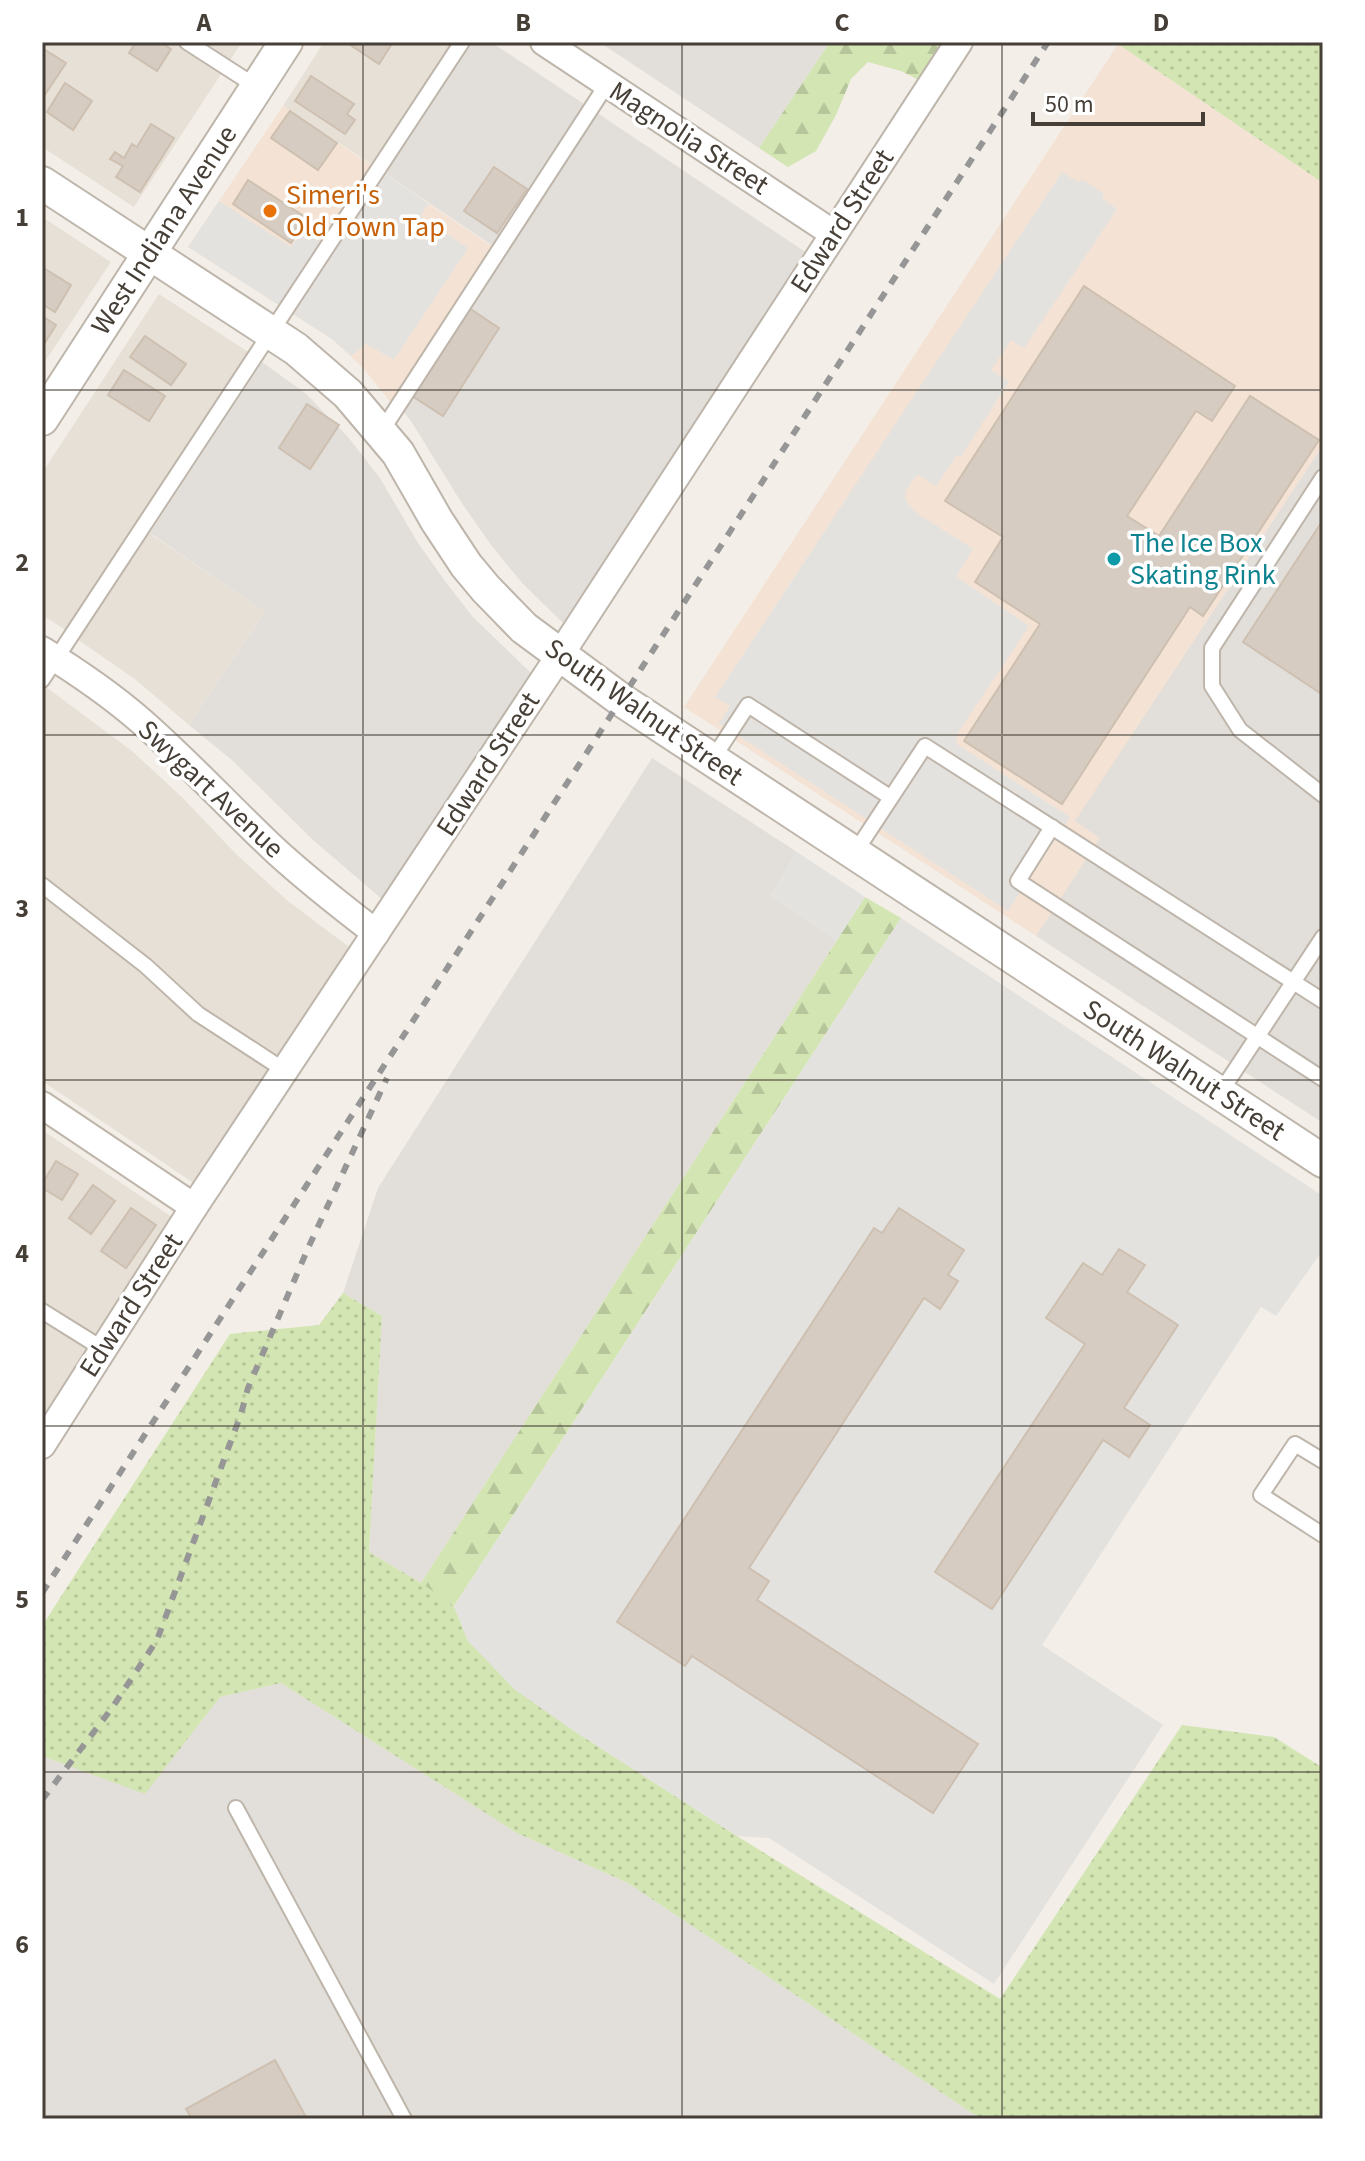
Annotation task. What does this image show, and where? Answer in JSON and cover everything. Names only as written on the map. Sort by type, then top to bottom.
[{"type":"street","name":"West Indiana Avenue","points":[[42,419],[286,42]]},
{"type":"street","name":"Magnolia Street","points":[[544,42],[834,234]]},
{"type":"street","name":"Edward Street","points":[[42,1445],[194,1207],[560,655],[959,42]]},
{"type":"street","name":"South Walnut Street","points":[[42,183],[296,349],[348,394],[398,453],[466,565],[524,628],[620,699],[1323,1161]]},
{"type":"street","name":"Swygart Avenue","points":[[47,663],[73,669],[140,720],[278,852],[376,933]]},
{"type":"street","points":[[42,1105],[194,1207]]},
{"type":"lane","points":[[187,42],[257,87]]},
{"type":"lane","points":[[47,663],[271,333],[462,42]]},
{"type":"lane","points":[[381,432],[607,84]]},
{"type":"lane","points":[[1323,477],[1212,648],[1212,686],[1240,730],[1323,795]]},
{"type":"lane","points":[[712,760],[748,705],[890,797]]},
{"type":"lane","points":[[854,854],[925,746],[1323,1001]]},
{"type":"lane","points":[[1052,827],[1018,881],[1323,1079]]},
{"type":"lane","points":[[42,885],[146,966],[198,1014],[284,1070]]},
{"type":"lane","points":[[1220,1093],[1323,937]]},
{"type":"lane","points":[[42,1311],[103,1349]]},
{"type":"lane","points":[[1323,1461],[1295,1444],[1261,1495],[1323,1535]]},
{"type":"lane","points":[[236,1808],[404,2119]]},
{"type":"shaded area","points":[[42,42],[242,42],[134,207],[42,147]]},
{"type":"shaded area","points":[[324,42],[452,42],[371,164],[283,106]]},
{"type":"shaded area","points":[[473,42],[491,42],[807,253],[563,623],[522,583],[491,545],[402,410],[505,254],[386,174]]},
{"type":"shaded area","points":[[599,42],[830,42],[759,148]]},
{"type":"shaded area","points":[[1118,44],[1323,183],[1323,445],[1076,821],[1100,838],[1036,936],[684,707]]},
{"type":"shaded area","points":[[283,106],[495,248],[392,404],[363,368],[332,339],[188,247]]},
{"type":"shaded area","points":[[371,164],[429,204],[420,216],[468,248],[394,360],[366,344],[351,356],[332,339],[188,247],[219,201],[291,247],[306,224],[325,235]]},
{"type":"shaded area","points":[[1062,172],[1076,181],[1082,179],[1103,193],[1103,199],[1117,209],[1024,348],[1011,340],[991,370],[1009,382],[961,456],[957,455],[936,486],[916,476],[905,496],[918,514],[973,549],[957,577],[1029,626],[956,740],[958,745],[1070,817],[1008,911],[719,723],[730,706],[715,697]]},
{"type":"shaded area","points":[[42,217],[111,262],[42,366]]},
{"type":"shaded area","points":[[159,294],[250,353],[67,631],[42,615],[42,473]]},
{"type":"shaded area","points":[[262,362],[305,393],[348,437],[380,478],[418,543],[445,581],[473,617],[533,675],[383,900],[313,840],[233,761],[189,725],[265,612],[150,533]]},
{"type":"shaded area","points":[[1323,445],[1323,1123],[1036,936],[1100,838],[1075,821]]},
{"type":"shaded area","points":[[149,533],[265,612],[189,725],[136,680],[77,639]]},
{"type":"shaded area","points":[[42,684],[132,751],[288,901],[353,950],[195,1184],[42,1081]]},
{"type":"shaded area","points":[[652,758],[797,852],[770,896],[837,940],[421,1583],[369,1552],[382,1316],[343,1293],[378,1188]]},
{"type":"shaded area","points":[[797,852],[865,897],[837,940],[770,896]]},
{"type":"shaded area","points":[[901,918],[1323,1196],[1323,1250],[1276,1316],[1261,1307],[1042,1645],[1163,1725],[994,1984],[769,1838],[737,1836],[568,1727],[514,1689],[468,1641],[454,1606]],"holes":[[[899,1208],[963,1250],[948,1275],[957,1281],[940,1308],[924,1298],[749,1568],[769,1581],[757,1600],[977,1743],[932,1813],[692,1656],[618,1621],[873,1228],[882,1233]],[[1120,1249],[1144,1266],[1127,1292],[1178,1325],[1124,1408],[1150,1425],[1129,1457],[1103,1440],[991,1609],[936,1572],[1085,1344],[1046,1318],[1083,1263],[1102,1275]]]},
{"type":"shaded area","points":[[42,1130],[175,1219],[42,1424]]},
{"type":"shaded area","points":[[281,1683],[517,1833],[628,1883],[981,2119],[42,2119],[42,1756],[145,1793],[220,1697]]},
{"type":"green space","points":[[830,42],[944,42],[919,80],[901,71],[868,62],[851,79],[816,151],[788,167],[759,148]]},
{"type":"green space","points":[[1323,42],[1323,183],[1118,44]]},
{"type":"green space","points":[[865,897],[901,918],[454,1606],[421,1583]]},
{"type":"green space","points":[[343,1293],[382,1316],[369,1552],[454,1606],[468,1641],[568,1727],[1000,1999],[1182,1725],[1274,1737],[1323,1768],[1323,2119],[981,2119],[628,1883],[517,1833],[281,1683],[220,1697],[145,1794],[42,1756],[42,1626],[230,1334],[319,1325]]},
{"type":"building","points":[[136,42],[160,42],[171,49],[157,71],[129,53]]},
{"type":"building","points":[[346,42],[393,42],[379,64]]},
{"type":"building","points":[[42,48],[66,63],[42,99]]},
{"type":"building","points":[[311,76],[354,104],[347,114],[355,120],[345,134],[295,101]]},
{"type":"building","points":[[65,83],[92,101],[73,130],[47,112]]},
{"type":"building","points":[[290,111],[337,143],[318,170],[271,138]]},
{"type":"building","points":[[151,124],[174,138],[140,192],[116,177],[123,166],[110,159],[115,152],[124,158],[132,144],[137,147]]},
{"type":"building","points":[[494,167],[527,189],[497,233],[464,211]]},
{"type":"building","name":"Simeri's Old Town Tap","points":[[248,180],[307,218],[291,243],[233,204]]},
{"type":"building","points":[[42,267],[71,285],[55,312],[42,304]]},
{"type":"building","name":"The Ice Box Skating Rink","points":[[1084,286],[1235,386],[1212,421],[1196,411],[1127,516],[1159,536],[1250,396],[1319,440],[1203,616],[1190,607],[1062,804],[964,741],[1040,624],[975,582],[1003,537],[945,501]]},
{"type":"building","points":[[469,308],[499,328],[443,416],[412,396]]},
{"type":"building","points":[[42,316],[56,325],[42,347]]},
{"type":"building","points":[[145,336],[186,364],[171,385],[130,357]]},
{"type":"building","points":[[124,370],[165,396],[149,421],[108,395]]},
{"type":"building","points":[[307,404],[339,425],[310,469],[279,448]]},
{"type":"building","points":[[1323,520],[1323,695],[1243,642]]},
{"type":"building","points":[[56,1161],[78,1174],[62,1200],[42,1188]]},
{"type":"building","points":[[93,1185],[115,1201],[91,1234],[69,1218]]},
{"type":"building","points":[[131,1208],[156,1225],[126,1268],[101,1251]]},
{"type":"building","points":[[899,1208],[964,1250],[948,1275],[958,1281],[940,1309],[924,1298],[749,1568],[769,1581],[757,1600],[978,1744],[933,1813],[692,1656],[685,1666],[617,1622],[874,1228],[882,1233]]},
{"type":"building","points":[[1119,1249],[1145,1265],[1127,1292],[1178,1325],[1124,1408],[1150,1425],[1129,1457],[1103,1440],[992,1609],[935,1572],[1085,1344],[1046,1318],[1083,1263],[1102,1275]]},
{"type":"building","points":[[275,2060],[307,2119],[192,2119],[186,2109]]},
{"type":"railway","points":[[42,1593],[1048,42]]},
{"type":"railway","points":[[42,1800],[112,1708],[157,1640],[248,1388],[309,1246],[387,1078]]},
{"type":"place","name":"Simeri's Old Town Tap","points":[[270,211]]},
{"type":"place","name":"The Ice Box Skating Rink","points":[[1114,559]]}]
